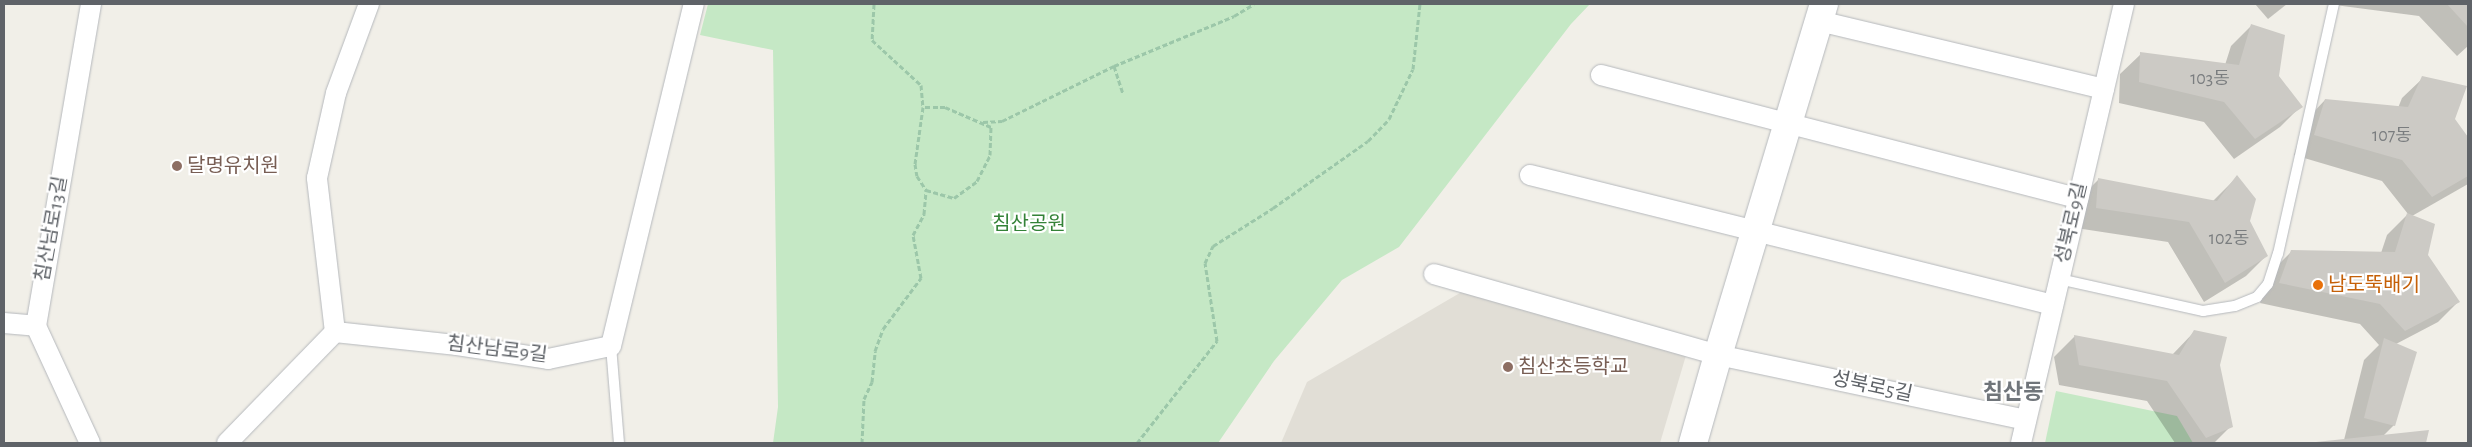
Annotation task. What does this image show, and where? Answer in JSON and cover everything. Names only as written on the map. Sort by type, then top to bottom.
[{"type":"street","name":"침산남로13길","points":[[36,326],[91,4]]},
{"type":"street","points":[[227,443],[335,332],[316,178],[336,93],[368,4]]},
{"type":"street","points":[[612,346],[694,4]]},
{"type":"street","name":"성북로9길","points":[[2021,443],[2124,4]]},
{"type":"street","points":[[1693,443],[1822,12],[2104,89]]},
{"type":"street","points":[[1600,75],[2078,198]]},
{"type":"street","points":[[1530,175],[2053,306]]},
{"type":"street","name":"성북로5길","points":[[1434,274],[1718,355],[2026,420]]},
{"type":"street","points":[[4,323],[36,326],[90,443]]},
{"type":"street","name":"침산남로9길","points":[[335,332],[457,345],[548,359],[612,346]]},
{"type":"lane","points":[[2059,279],[2202,311],[2234,306],[2257,296],[2268,284],[2278,254],[2334,4]]},
{"type":"lane","points":[[612,346],[619,443]]},
{"type":"path","points":[[862,443],[864,399],[872,382],[875,351],[883,329],[907,300],[920,278],[913,235],[924,214],[926,190],[914,164],[923,108],[921,84],[872,40],[874,4]]},
{"type":"path","points":[[982,122],[1002,121],[1114,66],[1234,16],[1254,4]]},
{"type":"path","points":[[1137,443],[1217,341],[1205,263],[1213,246],[1273,208],[1368,141],[1389,119],[1413,69],[1420,4]]},
{"type":"path","points":[[1114,66],[1123,94]]},
{"type":"path","points":[[923,108],[945,107],[991,126],[990,155],[977,181],[954,198],[926,190]]},
{"type":"shaded area","name":"침산초등학교","points":[[1465,290],[1687,352],[1660,443],[1281,443],[1307,382]]},
{"type":"green space","name":"침산공원","points":[[708,4],[1590,4],[1571,24],[1399,247],[1342,280],[1274,361],[1218,443],[773,443],[778,407],[773,50],[700,35]]},
{"type":"green space","points":[[2056,391],[2177,416],[2193,443],[2045,443]]},
{"type":"building","points":[[2447,4],[2468,4],[2468,27]]},
{"type":"building","points":[[2251,24],[2285,35],[2279,76],[2303,107],[2255,139],[2224,102],[2139,82],[2140,52],[2239,65]]},
{"type":"building","points":[[2422,76],[2467,86],[2455,119],[2468,137],[2468,176],[2432,197],[2402,160],[2314,135],[2325,99],[2408,107]]},
{"type":"building","points":[[2237,175],[2256,199],[2250,221],[2268,256],[2225,283],[2189,222],[2096,208],[2098,178],[2217,201]]},
{"type":"building","points":[[2407,213],[2435,224],[2428,255],[2460,302],[2405,331],[2380,304],[2279,283],[2291,250],[2395,252]]},
{"type":"building","points":[[2194,330],[2227,337],[2220,365],[2233,427],[2206,438],[2167,381],[2079,365],[2074,335],[2179,355]]},
{"type":"building","points":[[2384,338],[2417,352],[2395,426],[2364,418]]},
{"type":"building","points":[[2429,430],[2426,443],[2316,443],[2316,442]]},
{"type":"place","name":"달명유치원","points":[[177,166]]},
{"type":"place","name":"남도뚝배기","points":[[2318,285]]},
{"type":"place","name":"침산초등학교","points":[[1508,367]]},
{"type":"district","name":"침산동","points":[[2013,393]]}]
